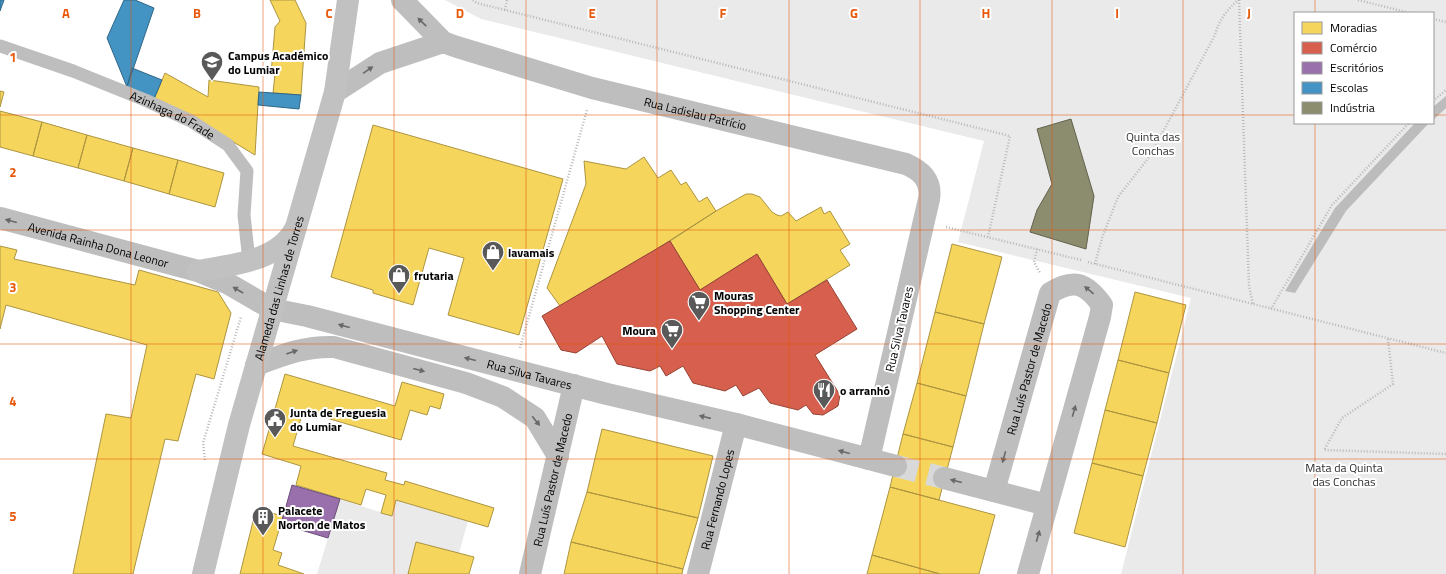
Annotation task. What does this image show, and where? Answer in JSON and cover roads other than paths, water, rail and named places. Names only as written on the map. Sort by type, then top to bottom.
[{"type":"main road","name":"Alameda das Linhas de Torres","points":[[203,574],[239,425],[335,92],[348,0]]},
{"type":"main road","points":[[198,271],[249,261],[271,251],[282,244],[292,234],[298,223]]},
{"type":"street","name":"Rua Ladislau Patrício","points":[[402,0],[443,42],[592,88],[906,164],[915,168],[927,181],[930,191],[929,199]]},
{"type":"street","points":[[335,92],[380,63],[443,42]]},
{"type":"street","name":"Rua Silva Tavares","points":[[869,459],[929,199]]},
{"type":"street","name":"Avenida Rainha Dona Leonor","points":[[0,218],[198,271]]},
{"type":"street","name":"Rua Silva Tavares","points":[[198,271],[227,283],[272,309],[307,316],[514,370],[736,424],[896,466]]},
{"type":"street","name":"Rua Luís Pastor de Macedo","points":[[994,491],[1050,293],[1060,287],[1082,285],[1092,291],[1102,305],[1028,574]]},
{"type":"street","points":[[256,365],[298,350],[315,347],[334,347],[466,383],[504,397],[535,418],[558,456]]},
{"type":"street","name":"Rua Luís Pastor de Macedo","points":[[530,574],[574,385]]},
{"type":"street","name":"Rua Fernando Lopes","points":[[698,574],[736,424]]},
{"type":"street","points":[[944,478],[1047,505]]},
{"type":"lane","name":"Azinhaga do Frade","points":[[0,46],[73,71],[145,100],[191,121],[228,145],[247,171],[244,215],[249,261]]},
{"type":"tunnel","points":[[896,466],[944,478]]},
{"type":"place","name":"Campus Académico do Lumiar","points":[[212,82]]},
{"type":"place","name":"lavamais","points":[[493,272]]},
{"type":"place","name":"frutaria","points":[[399,294]]},
{"type":"place","name":"Mouras Shopping Center","points":[[699,322]]},
{"type":"place","name":"Moura","points":[[672,350]]},
{"type":"place","name":"o arranhó","points":[[824,410]]},
{"type":"place","name":"Junta de Freguesia do Lumiar","points":[[275,438]]},
{"type":"place","name":"Palacete Norton de Matos","points":[[263,536]]},
{"type":"park label","name":"Quinta das Conchas","points":[[1153,143]]},
{"type":"park label","name":"Mata da Quinta das Conchas","points":[[1344,474]]}]
